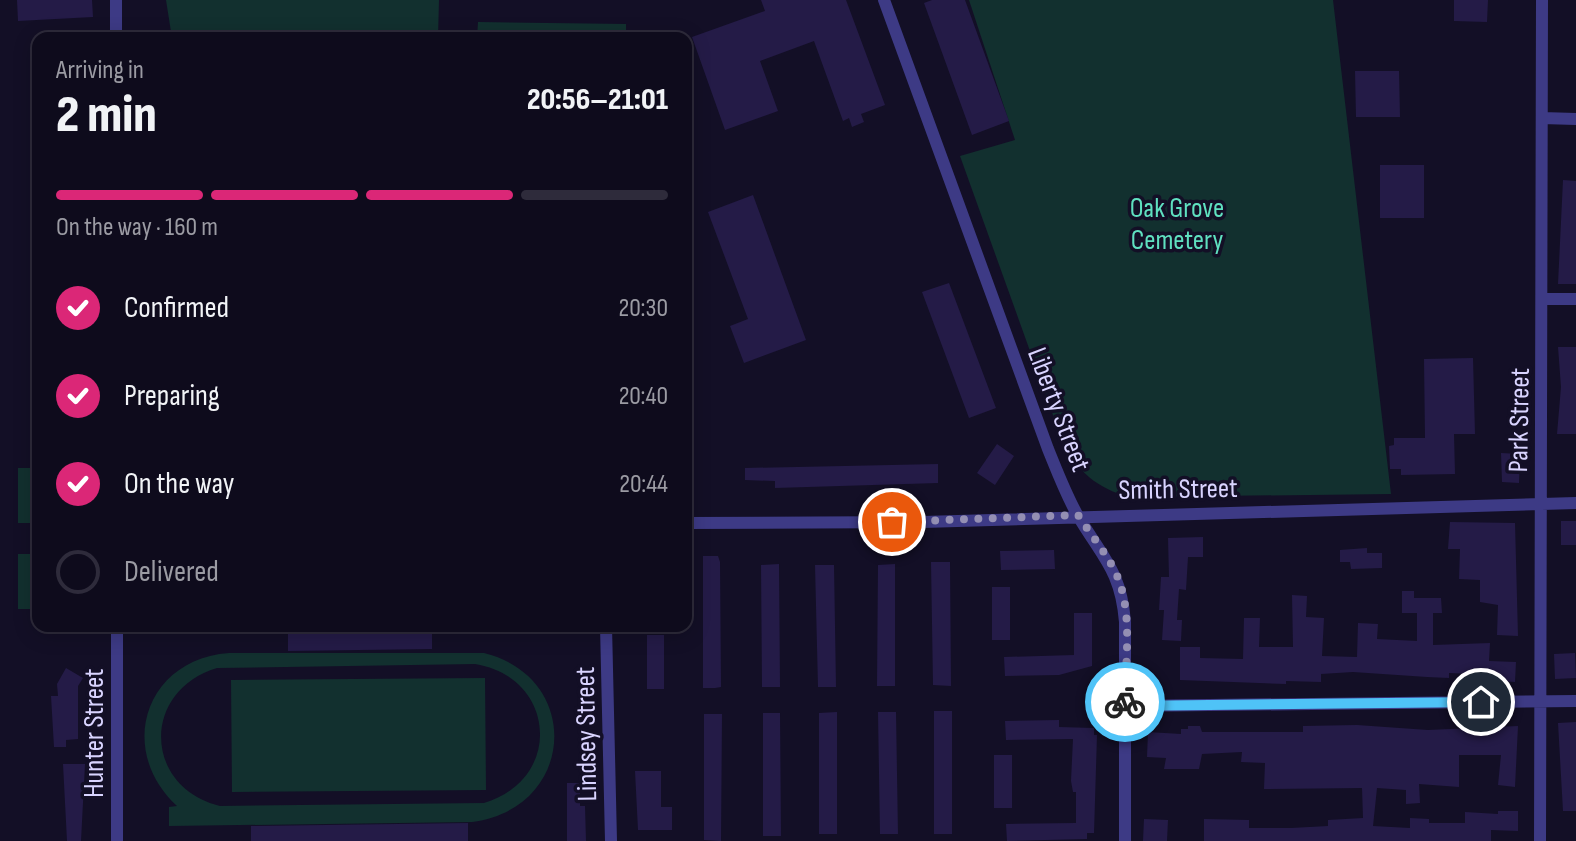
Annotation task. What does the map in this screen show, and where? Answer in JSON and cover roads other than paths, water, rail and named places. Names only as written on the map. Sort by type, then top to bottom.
[{"type":"street","points":[[116,0],[116,32]]},
{"type":"street","name":"Liberty Street","points":[[884,0],[1037,421],[1078,515],[1113,568],[1121,587],[1125,622],[1125,841]]},
{"type":"street","name":"Park Street","points":[[1540,841],[1542,0]]},
{"type":"street","points":[[1542,118],[1576,119]]},
{"type":"street","points":[[1543,299],[1576,299]]},
{"type":"street","name":"Smith Street","points":[[692,523],[923,522],[1078,515],[1576,503]]},
{"type":"street","name":"Hunter Street","points":[[117,632],[117,841]]},
{"type":"street","name":"Lindsey Street","points":[[606,632],[611,841]]},
{"type":"street","points":[[1125,706],[1576,701]]},
{"type":"park label","name":"Oak Grove Cemetery","points":[[1177,223]]}]
